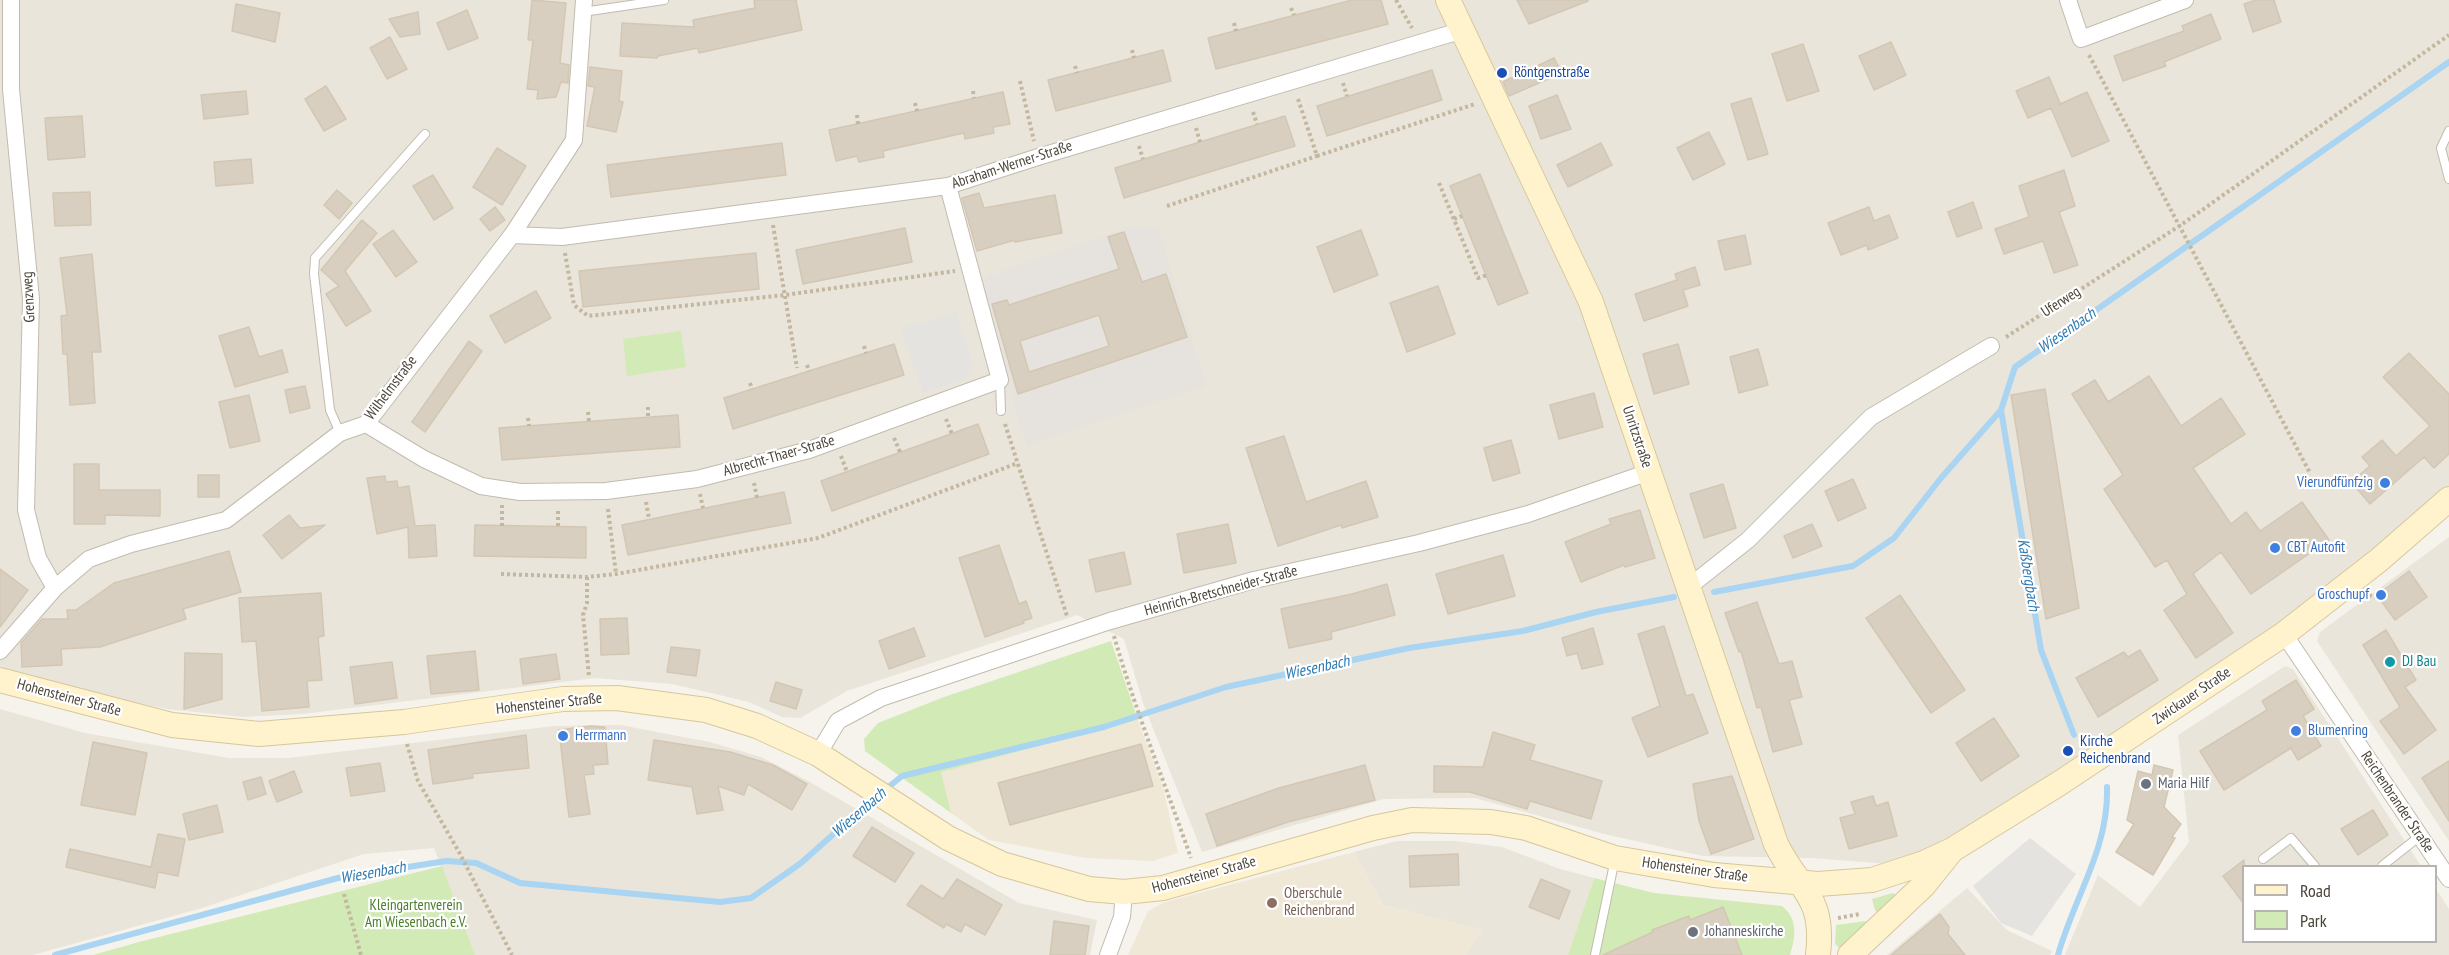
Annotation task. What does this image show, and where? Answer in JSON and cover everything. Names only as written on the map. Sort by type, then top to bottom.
[{"type":"main road","name":"Unritzstraße","points":[[1448,0],[1591,302],[1690,586],[1776,844],[1801,882]]},
{"type":"main road","name":"Zwickauer Straße","points":[[1856,953],[1924,885],[1952,850],[2060,783],[2284,634],[2379,560],[2449,499]]},
{"type":"main road","name":"Hohensteiner Straße","points":[[0,680],[172,725],[217,732],[259,734],[404,722],[563,699],[617,698],[706,710],[757,726],[818,754],[948,838],[1002,864],[1089,889],[1124,892],[1163,888],[1373,828],[1412,820],[1491,822],[1526,828],[1615,858],[1714,874],[1801,882],[1840,884],[1872,880],[1923,863],[1952,850]]},
{"type":"main road","points":[[1801,882],[1814,900],[1820,922],[1818,955]]},
{"type":"street","name":"Grenzweg","points":[[11,0],[6,90],[31,299],[26,510],[38,558],[55,588]]},
{"type":"street","points":[[2068,0],[2080,39],[2185,0]]},
{"type":"street","name":"Wilhelmstraße","points":[[0,651],[55,588],[89,559],[131,544],[226,520],[340,433],[366,424],[512,236],[574,140],[583,6]]},
{"type":"street","name":"Abraham-Werner-Straße","points":[[512,236],[561,237],[948,186],[1463,30]]},
{"type":"street","points":[[948,186],[1000,380]]},
{"type":"street","points":[[1690,586],[1748,540],[1871,417],[1991,346]]},
{"type":"street","name":"Albrecht-Thaer-Straße","points":[[366,424],[424,459],[481,486],[520,492],[606,491],[697,479],[809,450],[1000,380]]},
{"type":"street","name":"Heinrich-Bretschneider-Straße","points":[[818,754],[838,721],[881,698],[1110,621],[1254,580],[1419,543],[1528,514],[1649,472]]},
{"type":"street","name":"Reichenbrander Straße","points":[[2284,634],[2449,879]]},
{"type":"street","points":[[1108,955],[1117,938],[1124,892]]},
{"type":"lane","points":[[583,6],[664,0]]},
{"type":"lane","points":[[2449,131],[2441,148],[2449,179]]},
{"type":"lane","points":[[340,433],[330,410],[314,274],[315,258],[424,134]]},
{"type":"lane","points":[[1000,380],[1001,411]]},
{"type":"lane","points":[[2384,865],[2420,836]]},
{"type":"lane","points":[[2263,859],[2291,838],[2313,865]]},
{"type":"lane","points":[[1595,955],[1615,858]]},
{"type":"path","points":[[1396,0],[1421,43]]},
{"type":"path","points":[[1291,8],[1293,15]]},
{"type":"path","points":[[1234,22],[1236,31]]},
{"type":"path","name":"Uferweg","points":[[1991,346],[2181,225],[2449,35]]},
{"type":"path","points":[[2080,39],[2195,251],[2310,473]]},
{"type":"path","points":[[1132,50],[1134,57]]},
{"type":"path","points":[[1075,66],[1077,73]]},
{"type":"path","points":[[1020,81],[1038,157]]},
{"type":"path","points":[[1292,81],[1317,156]]},
{"type":"path","points":[[973,91],[974,98]]},
{"type":"path","points":[[1167,206],[1495,97]]},
{"type":"path","points":[[915,103],[917,111]]},
{"type":"path","points":[[857,115],[858,123]]},
{"type":"path","points":[[1439,183],[1478,278],[1486,275]]},
{"type":"path","points":[[770,210],[797,368]]},
{"type":"path","points":[[1454,219],[1462,216]]},
{"type":"path","points":[[561,237],[574,305],[588,316],[784,295],[970,269]]},
{"type":"path","points":[[864,346],[866,353]]},
{"type":"path","points":[[807,364],[809,371]]},
{"type":"path","points":[[750,383],[752,389]]},
{"type":"path","points":[[648,407],[648,417]]},
{"type":"path","points":[[1001,411],[1073,634]]},
{"type":"path","points":[[588,412],[589,422]]},
{"type":"path","points":[[528,418],[529,426]]},
{"type":"path","points":[[501,574],[587,577],[818,538],[1018,463]]},
{"type":"path","points":[[606,491],[616,573]]},
{"type":"path","points":[[587,577],[587,603],[584,615],[588,661]]},
{"type":"path","points":[[2371,598],[2379,598]]},
{"type":"path","points":[[1110,621],[1133,703],[1151,744],[1198,878]]},
{"type":"path","points":[[404,722],[408,752],[418,781],[459,852],[512,955]]},
{"type":"path","points":[[344,894],[361,955]]},
{"type":"path","points":[[1820,922],[1868,913]]},
{"type":"shaded area","points":[[0,0],[2449,0],[2449,491],[2280,629],[1988,824],[1903,865],[1811,858],[1703,856],[1604,834],[1475,798],[1384,799],[1202,852],[1143,703],[1124,639],[1077,615],[847,691],[800,718],[782,717],[749,702],[672,684],[595,678],[302,714],[243,717],[167,709],[0,675]]},
{"type":"shaded area","points":[[1158,227],[1206,386],[1027,446],[982,301],[986,277],[1126,228]]},
{"type":"shaded area","points":[[956,311],[973,365],[966,379],[923,393],[901,329]]},
{"type":"shaded area","points":[[2449,537],[2449,841],[2317,641],[2320,632]]},
{"type":"shaded area","points":[[2285,666],[2293,669],[2420,865],[2242,865],[2242,943],[2437,943],[2437,891],[2449,909],[2449,955],[2065,955],[2098,875],[2140,907],[2189,842],[2178,735]]},
{"type":"shaded area","points":[[0,709],[85,733],[229,758],[288,758],[554,726],[620,725],[710,742],[761,757],[808,781],[1019,903],[1097,920],[1090,955],[475,955],[434,848],[364,854],[202,908],[33,955],[0,955]]},
{"type":"shaded area","points":[[1138,720],[1163,788],[1178,853],[1153,861],[1086,858],[989,840],[951,813],[940,772]]},
{"type":"shaded area","points":[[2030,838],[2076,874],[2032,936],[2001,923],[1973,886]]},
{"type":"shaded area","points":[[1397,841],[1455,841],[1502,847],[1560,869],[1594,878],[1568,955],[1465,955],[1482,930],[1383,905],[1354,852]]},
{"type":"shaded area","name":"Oberschule Reichenbrand","points":[[1354,852],[1383,905],[1482,930],[1465,955],[1128,955],[1148,911],[1165,902]]},
{"type":"shaded area","points":[[1967,888],[2007,930],[2052,951],[2050,955],[1887,955]]},
{"type":"green space","points":[[681,331],[686,367],[627,376],[623,339]]},
{"type":"green space","points":[[1111,641],[1138,720],[941,772],[951,813],[865,751],[864,739],[878,723],[944,697]]},
{"type":"green space","name":"Kleingartenverein Am Wiesenbach e.V.","points":[[442,866],[475,955],[93,955],[139,942]]},
{"type":"green space","points":[[1594,878],[1654,893],[1782,906],[1793,922],[1794,942],[1790,955],[1568,955]]},
{"type":"green space","points":[[1893,893],[1899,898],[1881,917],[1875,910],[1872,899]]},
{"type":"green space","points":[[1866,921],[1870,926],[1844,948],[1839,948],[1835,944],[1836,925]]},
{"type":"building","points":[[532,0],[566,3],[560,63],[569,65],[568,83],[561,82],[556,97],[537,99],[538,90],[527,89],[533,40],[528,40]]},
{"type":"building","points":[[754,0],[796,0],[802,30],[699,53],[698,48],[657,58],[620,56],[622,23],[694,27],[693,20],[755,8]]},
{"type":"building","points":[[1352,0],[1381,0],[1388,24],[1216,69],[1208,38]]},
{"type":"building","points":[[1517,0],[1588,0],[1588,1],[1529,24]]},
{"type":"building","points":[[2256,0],[2274,0],[2281,22],[2253,32],[2244,4]]},
{"type":"building","points":[[236,4],[280,13],[275,42],[232,31]]},
{"type":"building","points":[[467,10],[478,38],[448,50],[437,23]]},
{"type":"building","points":[[418,12],[420,34],[400,37],[389,19]]},
{"type":"building","points":[[2211,14],[2221,39],[2164,62],[2166,66],[2123,81],[2114,56],[2184,31],[2182,26]]},
{"type":"building","points":[[390,37],[407,69],[387,79],[370,48]]},
{"type":"building","points":[[1891,42],[1906,75],[1874,90],[1859,56]]},
{"type":"building","points":[[1803,44],[1819,91],[1787,101],[1772,54]]},
{"type":"building","points":[[1163,50],[1171,81],[1056,111],[1048,80]]},
{"type":"building","points":[[1554,58],[1562,73],[1509,96],[1503,82]]},
{"type":"building","points":[[590,67],[622,71],[619,101],[623,102],[616,132],[587,126],[595,87],[588,86]]},
{"type":"building","points":[[1432,70],[1442,100],[1327,136],[1317,106]]},
{"type":"building","points":[[2049,77],[2060,103],[2058,105],[2087,92],[2109,141],[2072,157],[2051,108],[2028,118],[2016,91]]},
{"type":"building","points":[[326,86],[346,119],[324,131],[305,99]]},
{"type":"building","points":[[246,91],[248,114],[204,119],[201,95]]},
{"type":"building","points":[[1003,92],[1010,124],[993,127],[994,133],[965,139],[964,133],[883,151],[884,157],[859,162],[857,156],[836,161],[829,130]]},
{"type":"building","points":[[1557,95],[1571,129],[1541,139],[1529,106]]},
{"type":"building","points":[[1751,98],[1768,154],[1748,160],[1731,104]]},
{"type":"building","points":[[82,116],[85,157],[48,160],[45,118]]},
{"type":"building","points":[[1285,116],[1295,146],[1124,198],[1115,168]]},
{"type":"building","points":[[1709,132],[1725,164],[1693,180],[1677,148]]},
{"type":"building","points":[[782,143],[786,175],[611,197],[607,165]]},
{"type":"building","points":[[1601,143],[1612,165],[1568,187],[1557,165]]},
{"type":"building","points":[[497,148],[526,166],[502,205],[473,187]]},
{"type":"building","points":[[251,159],[253,183],[216,186],[214,162]]},
{"type":"building","points":[[2064,170],[2075,206],[2059,212],[2078,265],[2054,273],[2043,241],[2004,254],[1995,229],[2029,217],[2019,186]]},
{"type":"building","points":[[1480,174],[1528,293],[1498,305],[1450,186]]},
{"type":"building","points":[[433,175],[453,208],[434,220],[413,186]]},
{"type":"building","points":[[337,190],[352,203],[339,219],[324,205]]},
{"type":"building","points":[[90,192],[91,225],[55,226],[53,193]]},
{"type":"building","points":[[979,193],[984,208],[1055,195],[1062,233],[1015,242],[1015,240],[977,251],[962,198]]},
{"type":"building","points":[[1973,202],[1982,228],[1957,237],[1948,212]]},
{"type":"building","points":[[495,207],[505,220],[490,231],[480,219]]},
{"type":"building","points":[[1869,207],[1874,221],[1889,215],[1898,238],[1868,250],[1867,245],[1841,255],[1828,223]]},
{"type":"building","points":[[362,220],[377,233],[345,271],[371,311],[346,326],[326,294],[339,286],[321,270]]},
{"type":"building","points":[[905,228],[912,262],[803,284],[796,250]]},
{"type":"building","points":[[393,230],[417,262],[396,277],[373,244]]},
{"type":"building","points":[[1361,230],[1378,275],[1334,292],[1317,247]]},
{"type":"building","points":[[1124,232],[1142,282],[1166,274],[1187,337],[1018,394],[992,304],[1007,300],[1009,305],[1119,269],[1108,237]],"holes":[[[1099,315],[1109,346],[1029,372],[1020,341]]]},
{"type":"building","points":[[1745,235],[1751,264],[1725,270],[1718,241]]},
{"type":"building","points":[[756,253],[759,289],[583,307],[579,271]]},
{"type":"building","points":[[92,254],[101,352],[92,352],[95,403],[70,405],[67,354],[63,354],[61,316],[67,315],[60,258]]},
{"type":"building","points":[[1695,267],[1700,285],[1683,290],[1688,306],[1644,321],[1635,294],[1677,280],[1675,274]]},
{"type":"building","points":[[1438,286],[1455,334],[1407,352],[1390,303]]},
{"type":"building","points":[[536,291],[551,318],[505,343],[490,316]]},
{"type":"building","points":[[249,327],[259,357],[282,350],[288,372],[235,387],[219,336]]},
{"type":"building","points":[[469,341],[482,351],[425,432],[412,422]]},
{"type":"building","points":[[894,344],[904,375],[733,429],[724,398]]},
{"type":"building","points":[[1678,344],[1689,384],[1654,394],[1643,354]]},
{"type":"building","points":[[1758,349],[1768,385],[1739,393],[1730,357]]},
{"type":"building","points":[[2409,353],[2449,394],[2449,454],[2434,468],[2424,457],[2370,504],[2351,482],[2370,466],[2362,457],[2382,440],[2396,456],[2430,426],[2383,377]]},
{"type":"building","points":[[2149,376],[2181,426],[2221,398],[2245,434],[2193,468],[2231,524],[2246,512],[2260,531],[2302,502],[2329,540],[2251,594],[2221,552],[2193,574],[2233,633],[2196,658],[2164,610],[2187,594],[2167,560],[2155,567],[2104,489],[2123,475],[2072,394],[2095,380],[2108,402]]},
{"type":"building","points":[[305,386],[310,408],[290,413],[285,390]]},
{"type":"building","points":[[2045,389],[2079,608],[2046,619],[2011,395]]},
{"type":"building","points":[[1594,393],[1603,427],[1559,439],[1550,405]]},
{"type":"building","points":[[249,395],[260,441],[230,448],[219,402]]},
{"type":"building","points":[[678,415],[680,447],[502,460],[499,428]]},
{"type":"building","points":[[978,424],[989,454],[832,511],[821,481]]},
{"type":"building","points":[[1284,436],[1306,502],[1366,481],[1378,517],[1342,528],[1341,525],[1278,546],[1246,448]]},
{"type":"building","points":[[1511,440],[1520,473],[1493,481],[1484,448]]},
{"type":"building","points":[[74,464],[99,464],[99,490],[160,490],[160,516],[105,515],[105,524],[74,524]]},
{"type":"building","points":[[198,475],[219,475],[219,497],[198,497]]},
{"type":"building","points":[[385,476],[386,482],[397,481],[398,488],[409,486],[415,526],[435,525],[437,556],[409,558],[408,527],[377,534],[367,478]]},
{"type":"building","points":[[1853,479],[1866,508],[1838,521],[1825,491]]},
{"type":"building","points":[[1723,484],[1736,528],[1704,538],[1690,494]]},
{"type":"building","points":[[784,492],[791,523],[628,555],[622,525]]},
{"type":"building","points":[[1640,510],[1655,558],[1625,567],[1624,565],[1581,582],[1565,542],[1611,524],[1609,519]]},
{"type":"building","points":[[289,515],[300,528],[325,525],[282,559],[263,535]]},
{"type":"building","points":[[1228,524],[1236,563],[1184,573],[1177,534]]},
{"type":"building","points":[[1812,524],[1822,546],[1793,558],[1784,536]]},
{"type":"building","points":[[475,525],[586,527],[586,558],[474,556]]},
{"type":"building","points":[[999,545],[1019,604],[1026,601],[1032,618],[985,637],[959,558]]},
{"type":"building","points":[[229,551],[241,592],[183,609],[186,619],[100,647],[61,649],[62,665],[22,667],[21,643],[42,619],[68,619],[67,610],[76,610],[114,583]]},
{"type":"building","points":[[1124,552],[1131,584],[1096,592],[1089,560]]},
{"type":"building","points":[[1503,555],[1515,596],[1448,614],[1436,574]]},
{"type":"building","points":[[0,569],[28,590],[0,627]]},
{"type":"building","points":[[2409,571],[2427,597],[2395,620],[2377,595]]},
{"type":"building","points":[[1387,584],[1395,615],[1331,632],[1332,639],[1289,648],[1281,609]]},
{"type":"building","points":[[321,593],[324,636],[318,637],[322,680],[307,681],[309,707],[262,711],[256,641],[242,642],[239,598]]},
{"type":"building","points":[[1900,595],[1965,690],[1931,713],[1866,618]]},
{"type":"building","points":[[1757,602],[1779,664],[1792,661],[1802,697],[1789,700],[1802,744],[1773,752],[1761,707],[1757,708],[1741,651],[1739,652],[1725,613]]},
{"type":"building","points":[[627,618],[629,654],[601,655],[600,619]]},
{"type":"building","points":[[1664,626],[1686,696],[1693,694],[1708,733],[1648,757],[1632,718],[1660,706],[1638,634]]},
{"type":"building","points":[[914,628],[925,656],[889,669],[879,641]]},
{"type":"building","points":[[1593,628],[1603,664],[1582,669],[1577,653],[1567,656],[1562,638]]},
{"type":"building","points":[[2386,630],[2416,680],[2405,687],[2436,730],[2404,754],[2380,721],[2400,707],[2363,645]]},
{"type":"building","points":[[671,647],[700,650],[696,676],[667,672]]},
{"type":"building","points":[[2140,650],[2158,680],[2098,717],[2076,678],[2124,652],[2128,657]]},
{"type":"building","points":[[475,651],[479,690],[431,694],[427,656]]},
{"type":"building","points":[[185,653],[222,654],[222,699],[184,709]]},
{"type":"building","points":[[556,654],[560,679],[523,684],[520,659]]},
{"type":"building","points":[[392,662],[397,698],[355,704],[350,667]]},
{"type":"building","points":[[2296,680],[2314,709],[2303,716],[2321,746],[2298,760],[2291,748],[2224,790],[2200,751],[2267,710],[2262,701]]},
{"type":"building","points":[[776,682],[802,690],[796,709],[770,701]]},
{"type":"building","points":[[1994,718],[2019,756],[1981,781],[1956,743]]},
{"type":"building","points":[[590,726],[605,727],[608,764],[593,765],[594,774],[584,775],[590,814],[569,817],[559,730]]},
{"type":"building","points":[[1493,732],[1535,745],[1530,760],[1602,781],[1591,819],[1530,801],[1527,809],[1470,792],[1434,792],[1434,766],[1483,767]]},
{"type":"building","points":[[526,735],[529,768],[472,774],[473,778],[433,784],[428,750]]},
{"type":"building","points":[[654,740],[730,752],[773,765],[807,784],[792,810],[748,784],[744,795],[718,786],[723,810],[697,814],[692,787],[648,780]]},
{"type":"building","points":[[93,742],[147,753],[135,815],[81,805]]},
{"type":"building","points":[[1141,744],[1153,786],[1010,825],[998,783]]},
{"type":"building","points":[[2449,761],[2449,821],[2422,778]]},
{"type":"building","points":[[380,763],[385,791],[351,796],[346,768]]},
{"type":"building","points":[[1365,765],[1375,800],[1288,822],[1217,846],[1206,814],[1279,788]]},
{"type":"building","points":[[2154,765],[2173,770],[2164,807],[2181,824],[2153,875],[2116,852],[2134,824],[2127,820],[2138,771],[2152,775]]},
{"type":"building","points":[[294,771],[302,792],[277,802],[269,781]]},
{"type":"building","points":[[1732,776],[1754,839],[1711,854],[1699,821],[1693,784]]},
{"type":"building","points":[[261,777],[266,794],[248,800],[243,782]]},
{"type":"building","points":[[1873,796],[1876,806],[1888,802],[1897,836],[1849,849],[1840,818],[1855,814],[1851,802]]},
{"type":"building","points":[[217,805],[223,832],[189,840],[183,814]]},
{"type":"building","points":[[2373,810],[2388,835],[2358,855],[2341,829]]},
{"type":"building","points":[[872,827],[914,853],[895,882],[853,856]]},
{"type":"building","points":[[158,834],[185,839],[178,876],[158,872],[155,888],[66,867],[70,849],[151,867]]},
{"type":"building","points":[[1458,854],[1459,885],[1410,887],[1409,856]]},
{"type":"building","points":[[2244,860],[2242,901],[2223,876]]},
{"type":"building","points":[[957,879],[1002,905],[985,935],[965,924],[961,932],[946,924],[944,928],[907,905],[921,885],[943,899]]},
{"type":"building","points":[[1541,879],[1570,891],[1559,919],[1529,907]]},
{"type":"building","name":"Johanneskirche","points":[[1723,907],[1742,955],[1603,955],[1653,932],[1652,930],[1689,916],[1690,920]]},
{"type":"building","points":[[1940,914],[1949,927],[1948,934],[1965,955],[1891,955]]},
{"type":"building","points":[[1054,921],[1089,926],[1085,955],[1050,955]]},
{"type":"waterway","name":"Wiesenbach","points":[[1714,592],[1853,566],[1894,538],[1941,478],[2001,410],[2015,367],[2449,62]]},
{"type":"waterway","name":"Kaßbergbach","points":[[2001,410],[2041,650],[2074,735]]},
{"type":"waterway","name":"Wiesenbach","points":[[885,790],[902,776],[1104,727],[1226,687],[1409,648],[1523,631],[1596,612],[1674,597]]},
{"type":"waterway","name":"Kaßbergbach","points":[[2058,955],[2097,852],[2106,810],[2107,787]]},
{"type":"waterway","name":"Wiesenbach","points":[[55,955],[338,878],[446,861],[476,863],[520,883],[720,902],[751,898],[801,863],[874,798]]},
{"type":"place","name":"Röntgenstraße","points":[[1502,73]]},
{"type":"place","name":"Vierundfünfzig","points":[[2385,483]]},
{"type":"place","name":"CBT Autofit","points":[[2275,548]]},
{"type":"place","name":"Groschupf","points":[[2381,595]]},
{"type":"place","name":"DJ Bau","points":[[2390,662]]},
{"type":"place","name":"Blumenring","points":[[2296,731]]},
{"type":"place","name":"Herrmann","points":[[563,736]]},
{"type":"place","name":"Kirche Reichenbrand","points":[[2068,751]]},
{"type":"place","name":"Maria Hilf","points":[[2146,784]]},
{"type":"place","name":"Oberschule Reichenbrand","points":[[1272,903]]},
{"type":"place","name":"Johanneskirche","points":[[1693,932]]}]
